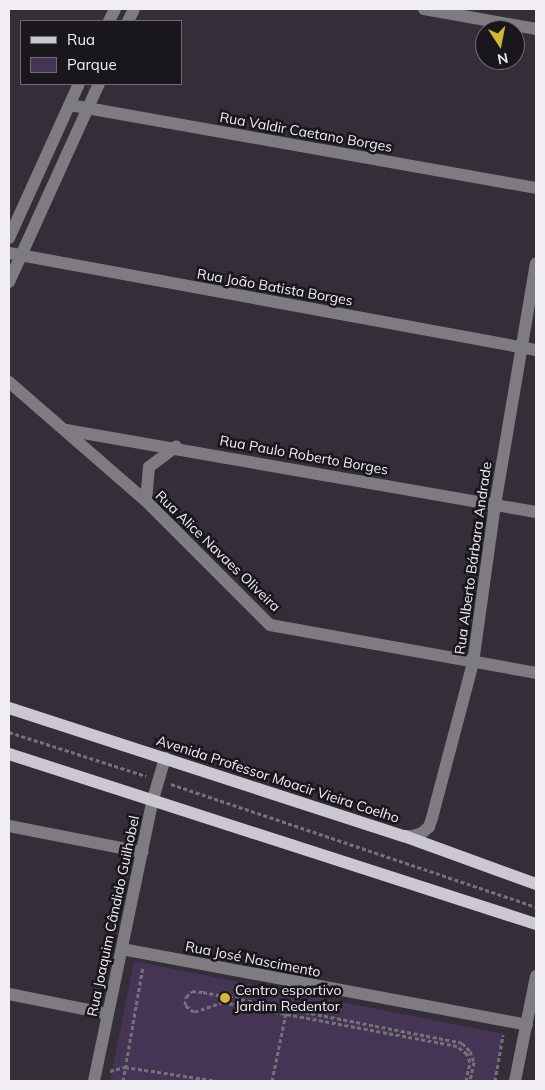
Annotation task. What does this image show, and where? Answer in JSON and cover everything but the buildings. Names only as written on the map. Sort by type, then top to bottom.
[{"type":"main road","name":"Avenida Professor Moacir Vieira Coelho","points":[[9,708],[404,836],[536,884]]},
{"type":"main road","points":[[9,754],[536,924]]},
{"type":"street","points":[[424,9],[536,29]]},
{"type":"street","points":[[9,238],[80,85]]},
{"type":"street","points":[[9,282],[99,85]]},
{"type":"street","name":"Rua Valdir Caetano Borges","points":[[70,104],[536,188]]},
{"type":"street","points":[[44,160],[62,166]]},
{"type":"street","name":"Rua João Batista Borges","points":[[9,253],[536,350]]},
{"type":"street","name":"Rua Alberto Bárbara Andrade","points":[[404,836],[422,833],[429,827],[473,663],[495,505],[536,263]]},
{"type":"street","name":"Rua Alice Navaes Oliveira","points":[[9,382],[146,501],[270,625],[536,673]]},
{"type":"street","name":"Rua Paulo Roberto Borges","points":[[66,430],[536,512]]},
{"type":"street","points":[[146,501],[149,467],[176,448]]},
{"type":"street","name":"Rua Joaquim Cândido Guilhobel","points":[[95,1078],[153,800],[165,758]]},
{"type":"street","points":[[9,826],[142,852]]},
{"type":"street","name":"Rua José Nascimento","points":[[122,949],[527,1025]]},
{"type":"street","points":[[515,1081],[536,976]]},
{"type":"street","points":[[9,994],[108,1014]]},
{"type":"path","points":[[9,732],[536,907]]},
{"type":"path","points":[[122,1081],[144,963]]},
{"type":"path","points":[[466,1081],[470,1062],[467,1054],[458,1046],[223,1002],[194,1012],[185,1005],[186,997],[192,991],[203,992],[462,1043],[470,1051],[474,1062],[470,1081]]},
{"type":"path","points":[[272,1081],[286,1014]]},
{"type":"path","points":[[494,1032],[503,1034],[495,1081]]},
{"type":"path","points":[[95,1078],[125,1067],[218,1081]]},
{"type":"green space","name":"Centro esportivo Jardim Redentor","points":[[134,961],[503,1034],[495,1081],[110,1081]]},
{"type":"place","name":"Centro esportivo Jardim Redentor","points":[[225,998]]}]
